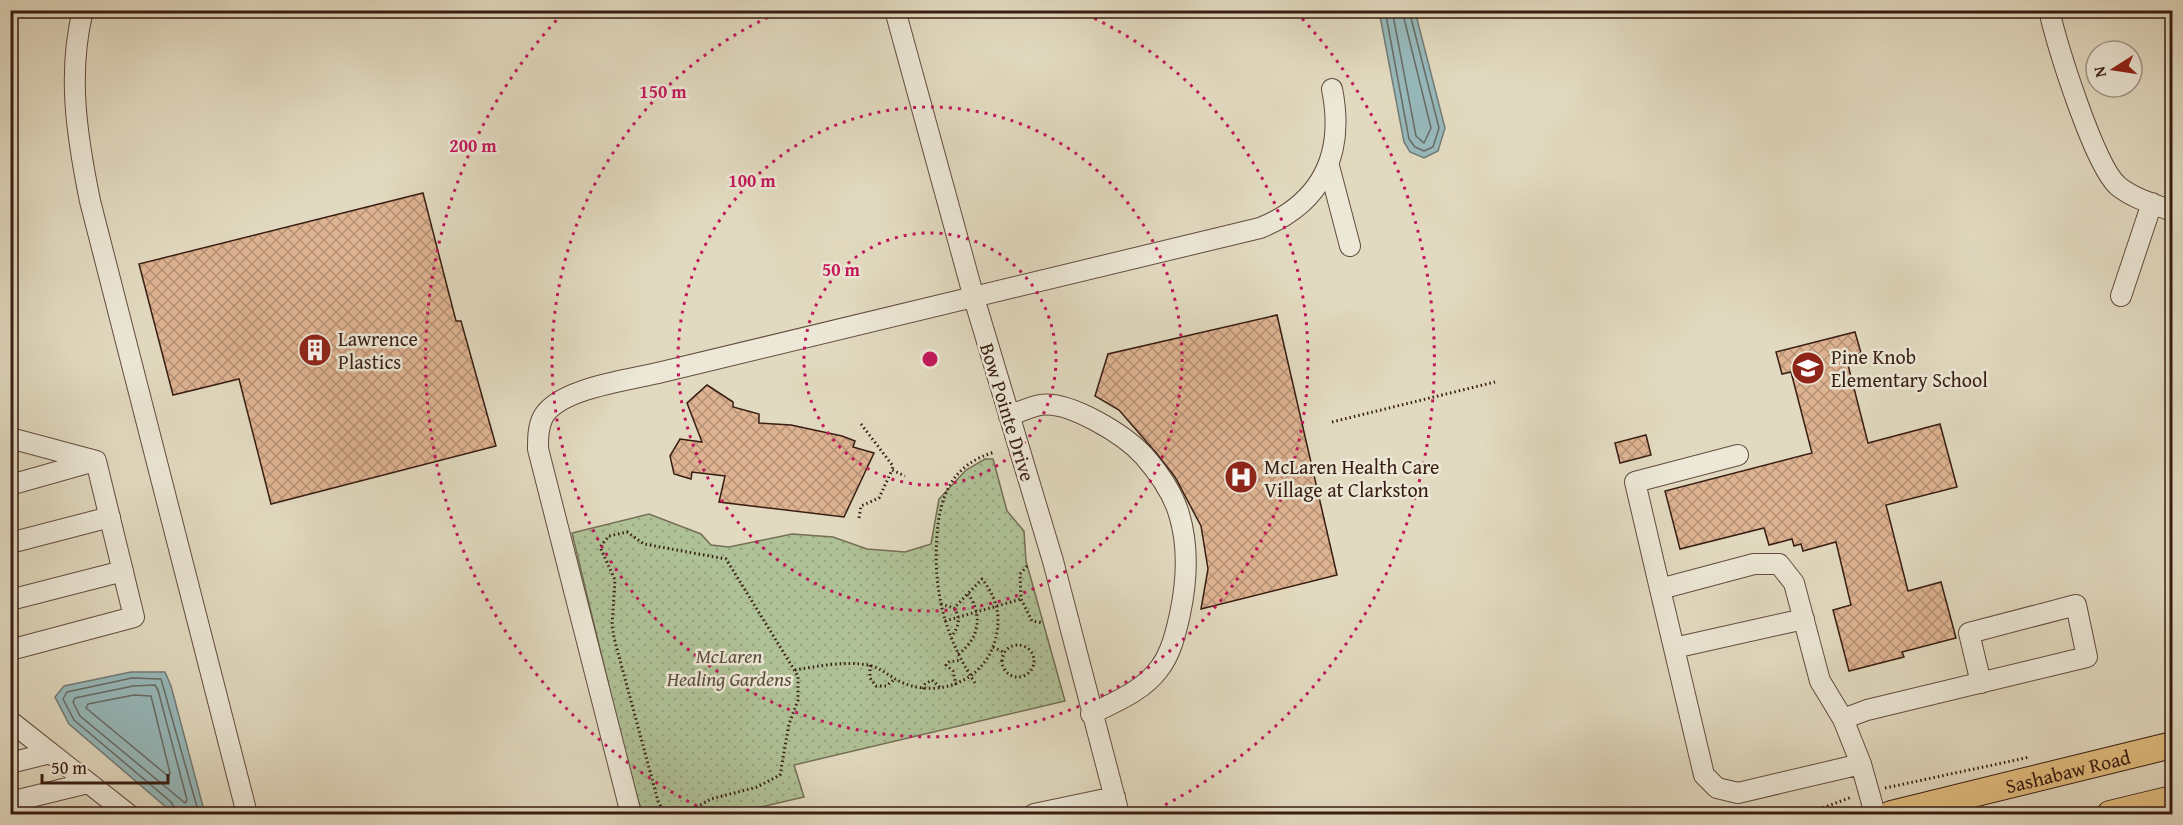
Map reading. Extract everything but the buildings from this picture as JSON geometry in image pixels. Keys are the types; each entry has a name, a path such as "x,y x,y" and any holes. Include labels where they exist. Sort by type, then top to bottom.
{"main road":[{"name":"Sashabaw Road","path":"1891,814 2172,745"},
{"path":"2110,814 2172,799"}],"street":[{"path":"83,10 76,38 74,86 78,141 90,201 247,814"},
{"name":"Bow Pointe Drive","path":"895,10 974,298 1053,561 1091,714 1117,806"},
{"path":"2049,10 2094,146 2109,176 2134,196 2172,211"},
{"path":"631,814 538,449 538,433 543,417 553,405 581,392 1260,228 1283,219 1307,198 1329,166 1337,128 1332,89"},
{"path":"1329,166 1350,246"},
{"path":"2121,296 2152,203"},
{"path":"1010,416 1041,405 1076,411 1098,423 1144,455 1172,496 1179,514 1185,544 1187,572 1177,629 1168,654 1159,669 1145,684 1091,714"},
{"path":"10,438 96,461"},
{"path":"1738,455 1635,482 1704,776 1717,788 1738,792 1861,764"},
{"path":"10,485 96,461"},
{"path":"10,650 134,617 96,461"},
{"path":"10,543 110,517"},
{"path":"1660,589 1754,564 1779,564 1794,583 1820,681 1843,720 1861,764 1875,814"},
{"path":"10,600 123,571"},
{"path":"1843,720 1867,710 1981,683 2087,657 2076,605 1969,633 1981,683"},
{"path":"1674,648 1804,619"},
{"path":"10,721 88,783 121,814"},
{"path":"10,763 50,753"},
{"path":"10,802 88,783"},
{"path":"1034,814 1117,806"}],"path":[{"path":"1332,422 1495,382"},
{"path":"859,518 861,506 879,498 893,466 861,424"},
{"path":"975,682 958,654 945,621 935,575 942,500 948,484 967,464 995,452"},
{"path":"892,470 905,476"},
{"path":"671,814 662,809 658,801 626,689 612,625 615,580 600,547 609,536 627,532 644,544 726,559 798,676 798,700 788,730 780,775 757,787 711,799 685,814"},
{"path":"1028,566 1020,574 1020,600 1032,621 1043,623"},
{"path":"795,670 870,665 895,679 923,689 942,689 956,685 985,661 993,647 999,620 997,606 982,579 954,608"},
{"path":"958,654 974,638 978,611 968,593"},
{"path":"945,621 1020,600"},
{"path":"941,604 954,608 958,617 957,629 951,637"},
{"path":"1018,645 1028,648 1034,662 1031,671 1017,677 1007,672 1003,663 1005,653 1018,645"},
{"path":"993,647 1005,653"},
{"path":"956,685 954,673 946,666 949,662 961,660"},
{"path":"870,665 870,678 876,686 886,686 895,679"},
{"path":"923,689 925,684 932,680 942,689"}],"green space":[{"name":"McLaren Healing Gardens","path":"985,459 993,459 1007,511 1024,531 1026,561 1065,701 794,765 804,797 731,814 643,814 633,786 572,533 649,514 701,534 711,545 729,547 792,534 833,537 867,549 905,552 931,544 939,499 966,470"}],"water":[{"path":"1379,11 1415,11 1445,128 1438,151 1424,158 1410,152 1404,142"},
{"path":"131,672 165,672 171,686 205,814 174,814 69,724 55,697 64,686"}],"place":[{"name":"Lawrence Plastics","path":"315,350"},
{"name":"Pine Knob Elementary School","path":"1808,368"},
{"name":"McLaren Health Care Village at Clarkston","path":"1241,477"}]}
